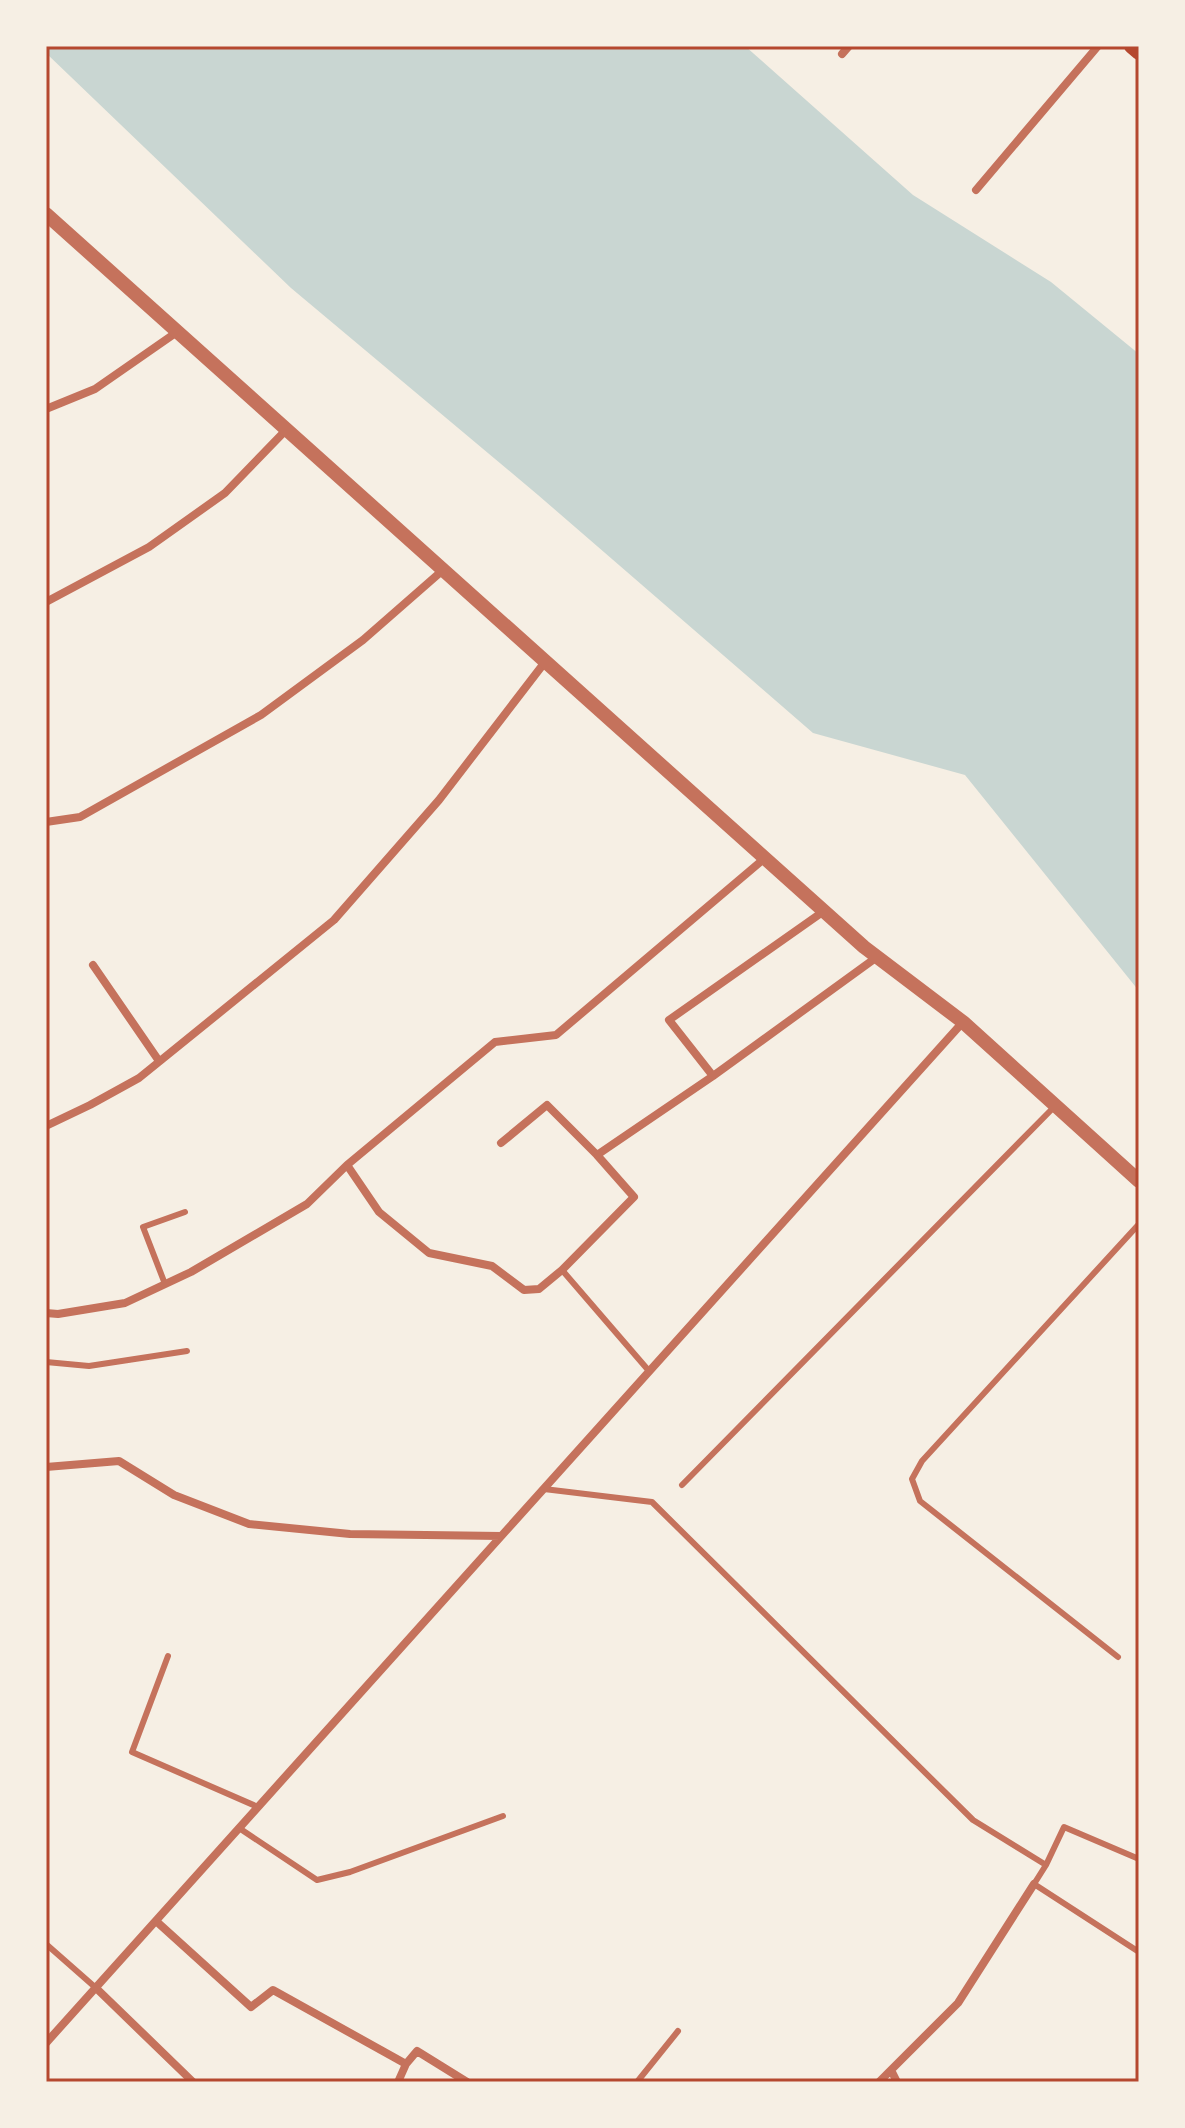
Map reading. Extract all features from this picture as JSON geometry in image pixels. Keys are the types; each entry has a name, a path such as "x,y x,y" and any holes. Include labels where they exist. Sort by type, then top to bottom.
{"main road":[{"path":"1132,46 1139,52"}],"street":[{"path":"842,54 849,46"},
{"path":"976,190 1098,46"},
{"path":"46,214 824,911 877,957 963,1022 1139,1181"},
{"path":"46,409 95,389 177,332"},
{"path":"46,602 149,547 225,493 286,430"},
{"path":"46,822 80,817 261,715 363,640 443,570"},
{"path":"46,1126 127,1085 334,920 439,800 545,662"},
{"path":"46,1313 58,1314 125,1303 191,1272 307,1204 347,1165 495,1042 556,1035 765,858"},
{"path":"713,1076 669,1020 824,911"},
{"path":"597,1155 713,1076 877,957"},
{"path":"93,965 159,1061"},
{"path":"46,2043 963,1022"},
{"path":"347,1165 379,1212 429,1253 492,1266 524,1290 539,1289 634,1197 547,1105 501,1143"},
{"path":"46,1467 119,1461 174,1495 249,1524 350,1534 501,1536"},
{"path":"879,2082 958,2003 1034,1884"},
{"path":"156,1921 251,2007 273,1990 406,2064"},
{"path":"96,1988 193,2082"},
{"path":"398,2082 406,2064 417,2051 467,2082"},
{"path":"891,2070 897,2082"}],"lane":[{"path":"682,1485 1056,1105"},
{"path":"165,1284 143,1227 185,1212"},
{"path":"1118,1657 920,1501 912,1479 922,1461 1139,1224"},
{"path":"562,1270 649,1371"},
{"path":"46,1362 89,1366 187,1351"},
{"path":"544,1489 652,1502 973,1820 1046,1865"},
{"path":"168,1656 132,1752 258,1807"},
{"path":"239,1828 317,1880 350,1872 503,1816"},
{"path":"1139,1859 1064,1827 1034,1884 1139,1952"},
{"path":"46,1944 96,1988"},
{"path":"637,2082 678,2031"}],"shaded area":[{"path":"46,46 745,46 913,195 1051,282 1139,354 1139,991 965,775 813,733 538,495 291,288 46,53"}]}
